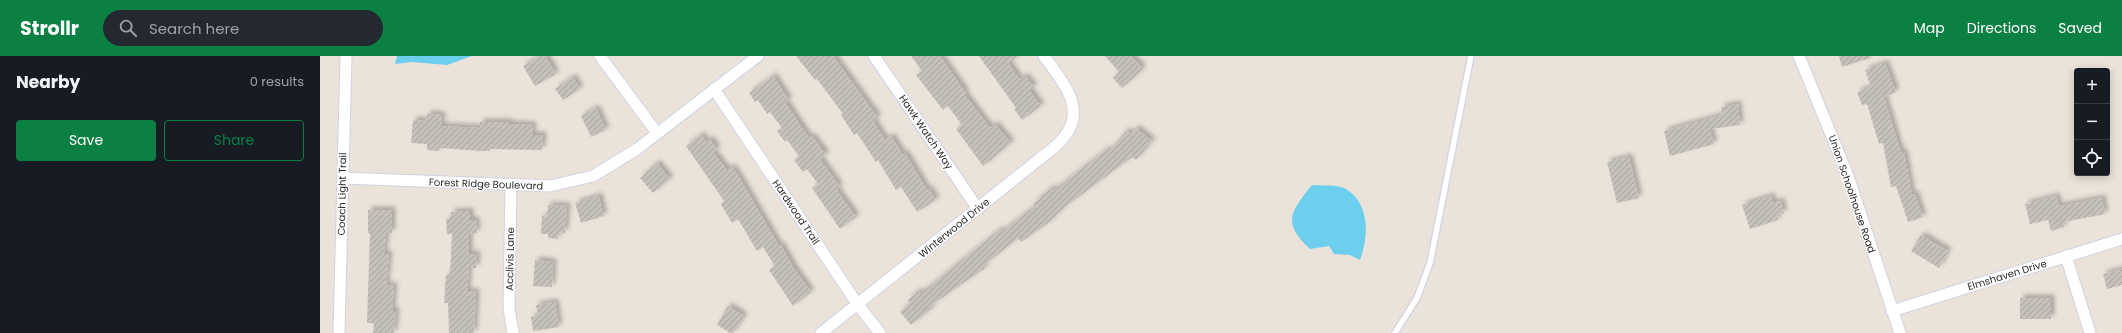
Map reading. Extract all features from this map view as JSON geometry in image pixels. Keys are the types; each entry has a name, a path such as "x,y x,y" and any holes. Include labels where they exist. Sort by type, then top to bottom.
{"street":[{"name":"Coach Light Trail","path":"339,333 346,56"},
{"path":"600,56 657,133"},
{"name":"Forest Ridge Boulevard","path":"343,178 550,186 593,176 637,149 758,56"},
{"name":"Hawk Watch Way","path":"874,56 978,209"},
{"name":"Winterwood Drive","path":"821,333 978,209 1065,137 1070,128 1074,113 1070,92 1044,56"},
{"name":"Union Schoolhouse Road","path":"1799,56 1848,176 1900,333"},
{"name":"Hardwood Trail","path":"714,89 858,305 880,333"},
{"name":"Acclivis Lane","path":"511,185 509,308 513,333"},
{"name":"Elmshaven Drive","path":"1892,311 2122,239"},
{"path":"2066,256 2090,333"}],"lane":[{"path":"1395,333 1417,298 1430,263 1471,56"}],"water":[{"path":"397,56 472,56 447,65 412,62 395,64"},
{"path":"1312,185 1343,187 1354,195 1360,203 1366,231 1360,260 1350,255 1334,254 1329,246 1310,249 1295,232 1292,217 1294,210"}],"building":[{"path":"541,56 545,56 556,74 535,86 523,66"},
{"path":"796,56 833,56 878,118 873,121 885,140 891,136 903,155 905,153 927,190 929,189 936,200 917,212 901,187 896,190 878,160 876,162 857,133 854,135 841,115 843,114 817,79 815,80"},
{"path":"911,56 940,56 966,93 964,94 990,128 995,124 1011,143 983,166 956,129 962,125 948,106 943,110 916,75 922,71"},
{"path":"979,56 1018,56 1008,63 1020,80 1025,76 1034,87 1029,90 1041,106 1022,120 1014,109 1016,108"},
{"path":"1105,56 1131,56 1143,69 1122,88 1113,78 1119,72"},
{"path":"1839,56 1869,56 1870,58 1842,67"},
{"path":"1885,63 1896,92 1884,97 1901,153 1904,152 1912,195 1915,194 1923,217 1908,222 1896,186 1891,187 1883,143 1879,144 1867,104 1862,105 1857,92 1871,87 1865,70"},
{"path":"773,76 789,100 785,102 809,138 812,136 826,155 820,159 840,187 836,189 856,217 840,229 812,188 818,184 807,169 803,172 794,160 799,156 787,140 785,142 777,131 782,128 770,112 767,114 758,100 755,102 749,93"},
{"path":"573,77 580,89 563,100 555,89"},
{"path":"1738,104 1740,125 1710,129 1714,144 1670,156 1664,131 1722,115 1721,107"},
{"path":"596,108 606,130 591,137 581,116"},
{"path":"427,114 442,115 441,126 480,128 480,122 509,122 509,124 533,125 532,135 543,135 542,150 490,149 490,151 480,151 440,148 439,151 427,150 427,144 411,143 413,120 426,121"},
{"path":"1136,128 1152,141 1136,160 1132,157 1066,206 1049,222 1021,242 1018,238 983,266 985,268 930,306 932,308 911,325 900,312 910,303 908,300 918,291 920,294 999,230 1001,232 1035,206 1033,204 1051,188 1053,191 1107,149 1109,152 1126,131 1131,134"},
{"path":"701,135 706,142 710,139 717,149 713,152 727,170 732,167 779,246 781,245 793,267 811,292 793,306 769,270 775,266 763,247 757,251 738,219 732,223 721,204 724,201 686,146"},
{"path":"1629,157 1639,198 1617,203 1607,162"},
{"path":"657,163 670,179 653,193 640,178"},
{"path":"599,196 604,216 581,223 575,203"},
{"path":"1771,196 1773,203 1781,201 1784,213 1777,215 1778,220 1750,229 1742,205"},
{"path":"2056,196 2059,206 2102,198 2105,214 2063,222 2064,227 2051,231 2048,220 2030,224 2025,204"},
{"path":"548,205 567,206 565,233 558,232 558,239 548,238 548,234 541,234 542,216 547,217"},
{"path":"368,210 392,210 392,233 386,233 384,254 389,254 386,285 394,286 392,311 396,311 394,333 373,333 374,323 367,323 370,233 368,233"},
{"path":"470,211 470,220 476,220 477,233 469,234 469,254 477,254 476,268 469,268 467,291 476,292 474,333 449,333 448,303 444,303 446,275 450,275 452,234 447,234 446,219 451,219 451,212"},
{"path":"1921,235 1948,251 1939,268 1911,251"},
{"path":"535,260 553,262 552,287 533,286"},
{"path":"2122,269 2122,285 2107,289 2103,274"},
{"path":"2020,298 2051,298 2051,319 2020,319"},
{"path":"555,302 559,327 533,331 531,317 538,316 536,305"},
{"path":"728,306 744,316 733,333 730,333 717,325"}]}
